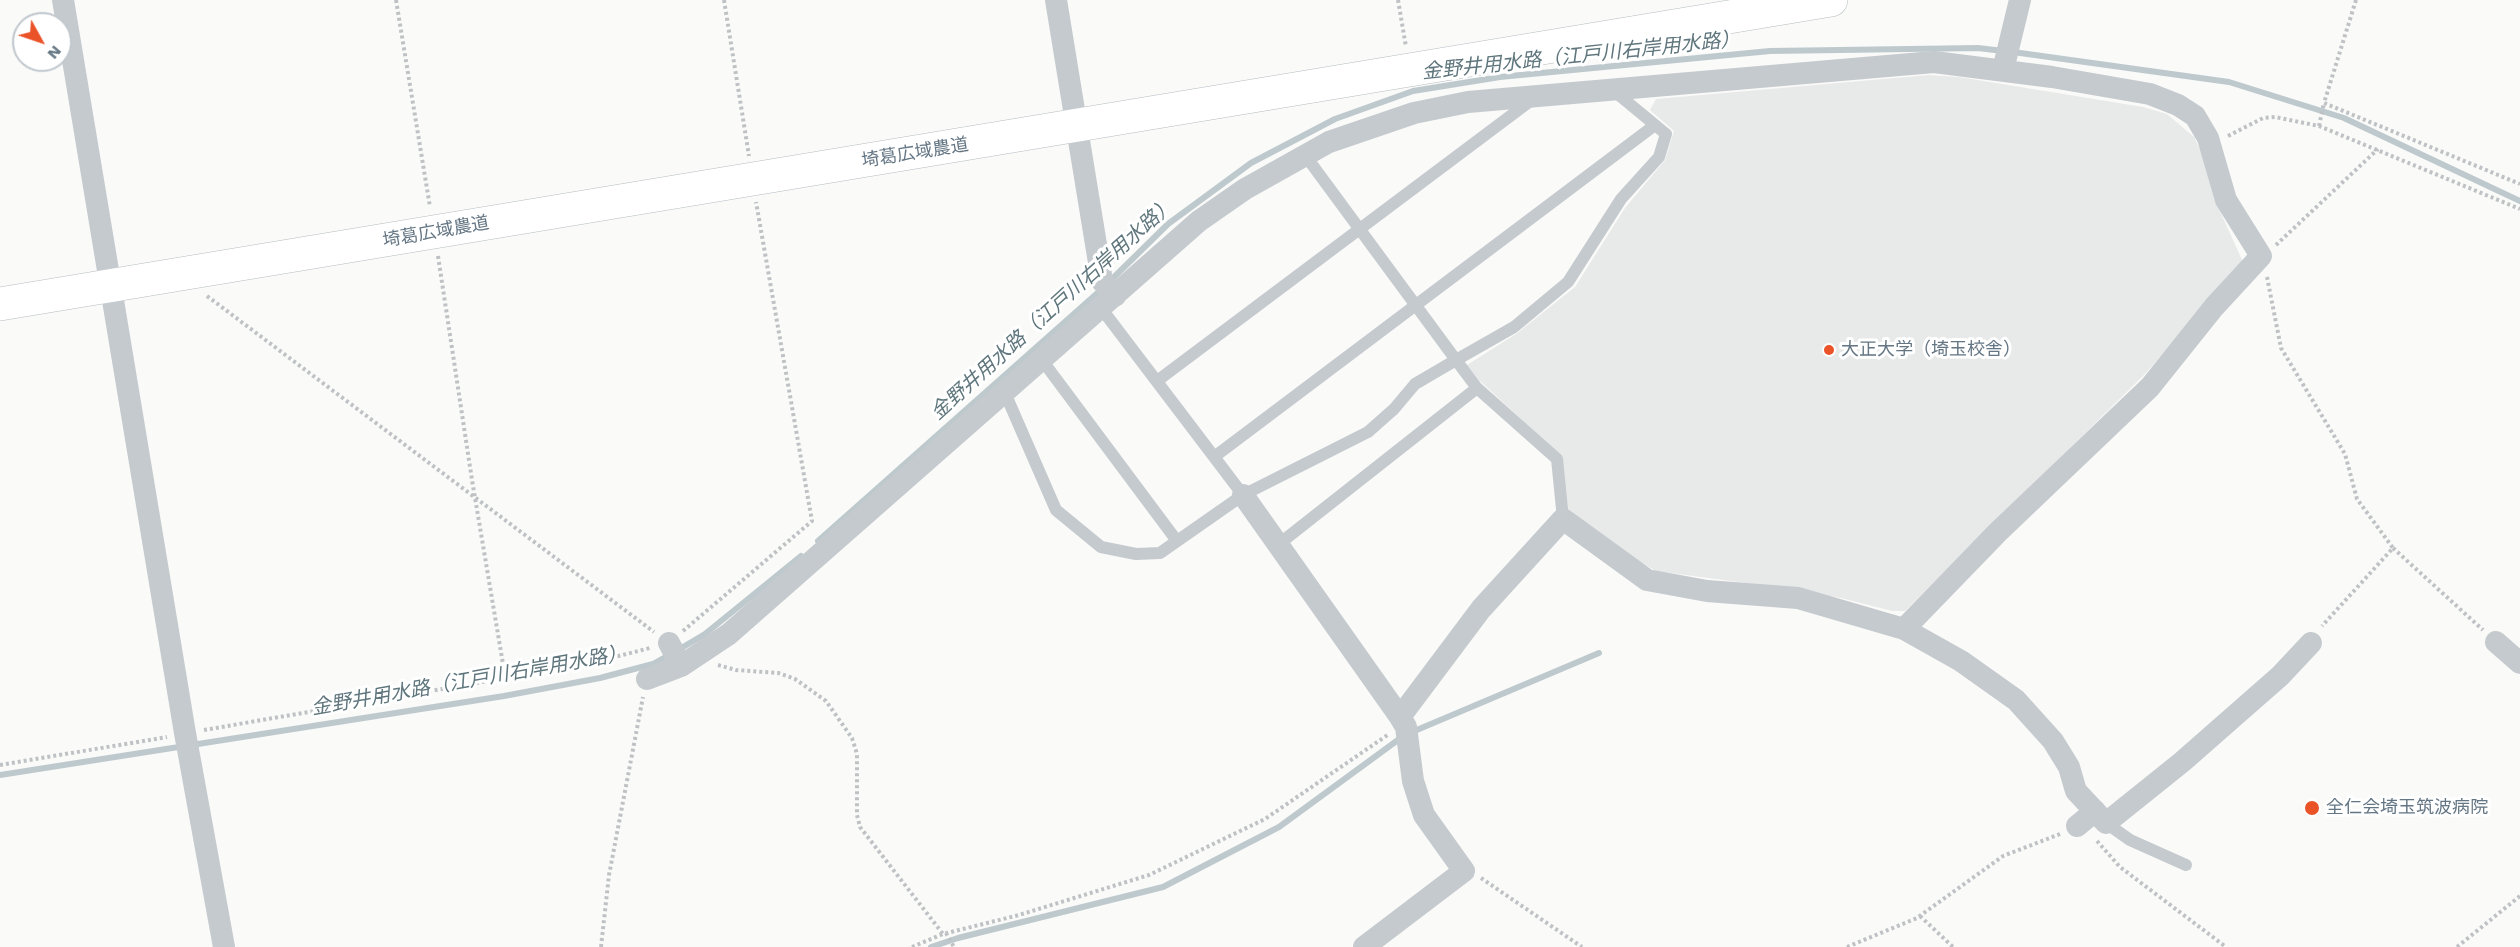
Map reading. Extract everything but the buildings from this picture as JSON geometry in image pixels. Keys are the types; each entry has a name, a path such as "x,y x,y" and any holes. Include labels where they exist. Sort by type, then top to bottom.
{"street":[{"path":"63,0 190,759 224,947"},
{"path":"1056,0 1106,295"},
{"name":"埼葛広域農道","path":"0,304 186,275 1831,0"},
{"path":"2003,70 2020,0"},
{"path":"647,679 690,661 729,634 1042,360 1106,295 1222,204 1329,142 1414,113 1468,102 1934,62 2003,70 2150,94 2178,105 2194,116 2210,145 2226,200 2262,257 2214,307 2150,387 1998,532 1904,628"},
{"path":"1243,495 1405,728 1413,781 1424,815 1464,871 1364,947"},
{"path":"1405,728 1481,609 1563,519 1647,580 1707,591 1797,598 1904,628 1961,661 2016,700 2053,741 2069,767 2076,791 2090,821 2182,762 2280,676 2311,643"},
{"path":"2496,642 2520,663"},
{"path":"669,643 690,661"}],"lane":[{"path":"1005,393 1056,510 1101,547 1136,554 1160,553 1243,495 1368,432 1394,409 1414,384 1514,327 1568,282 1622,199 1659,157 1666,134 1612,89"},
{"path":"1157,381 1538,95"},
{"path":"1214,457 1655,125"},
{"path":"1305,155 1477,388 1557,459 1563,519"},
{"path":"1106,295 1157,381 1243,495"},
{"path":"1042,360 1176,541"},
{"path":"1279,544 1477,388"},
{"path":"2090,821 2186,865"}],"path":[{"path":"396,0 505,676"},
{"path":"0,765 505,676 587,664 669,643 812,521 752,180 724,0"},
{"path":"1398,0 1410,70"},
{"path":"2319,126 2356,0"},
{"path":"2324,103 2520,184"},
{"path":"2210,145 2263,118 2275,117 2319,126 2520,209"},
{"path":"2378,149 2262,257 2281,348 2345,454 2357,499 2393,548 2496,642"},
{"path":"186,275 189,282 669,643"},
{"path":"2311,643 2317,631 2393,548"},
{"path":"690,661 736,670 778,673 795,679 826,701 852,738 857,754 857,815 860,827 953,946"},
{"path":"601,947 609,876 647,679"},
{"path":"912,947 945,934 1052,906 1149,874 1265,819 1405,728"},
{"path":"1847,947 1920,916 2004,856 2090,821 2120,867 2226,947"},
{"path":"1464,871 1506,893 1582,947"},
{"path":"2457,947 2520,896"},
{"path":"1920,916 1953,947"}],"shaded area":[{"name":"大正大学（埼玉校舎）","path":"1929,75 1959,77 2143,107 2167,114 2194,137 2202,153 2214,198 2243,262 2145,374 1905,611 1892,611 1841,598 1776,587 1656,571 1637,560 1567,508 1562,457 1478,379 1467,365 1516,334 1575,287 1625,208 1665,160 1674,131 1650,110 1656,99"}],"waterway":[{"name":"金野井用水路（江戸川右岸用水路）","path":"1109,282 1168,224 1251,163 1335,119 1413,91 1500,77 1770,51 1978,48 2003,51"},
{"name":"金野井用水路（江戸川右岸用水路）","path":"2013,52 2229,82 2344,118 2520,201"},
{"name":"金野井用水路（江戸川右岸用水路）","path":"818,541 1102,289"},
{"name":"金野井用水路（江戸川右岸用水路）","path":"678,650 705,634 801,556"},
{"path":"1412,732 1599,653"},
{"name":"金野井用水路（江戸川右岸用水路）","path":"0,775 504,696 600,678 653,664 669,655"},
{"path":"931,947 958,938 1163,887 1279,827 1402,737"}],"place":[{"name":"大正大学（埼玉校舎）","path":"1829,350"},
{"name":"全仁会埼玉筑波病院","path":"2312,808"}]}
